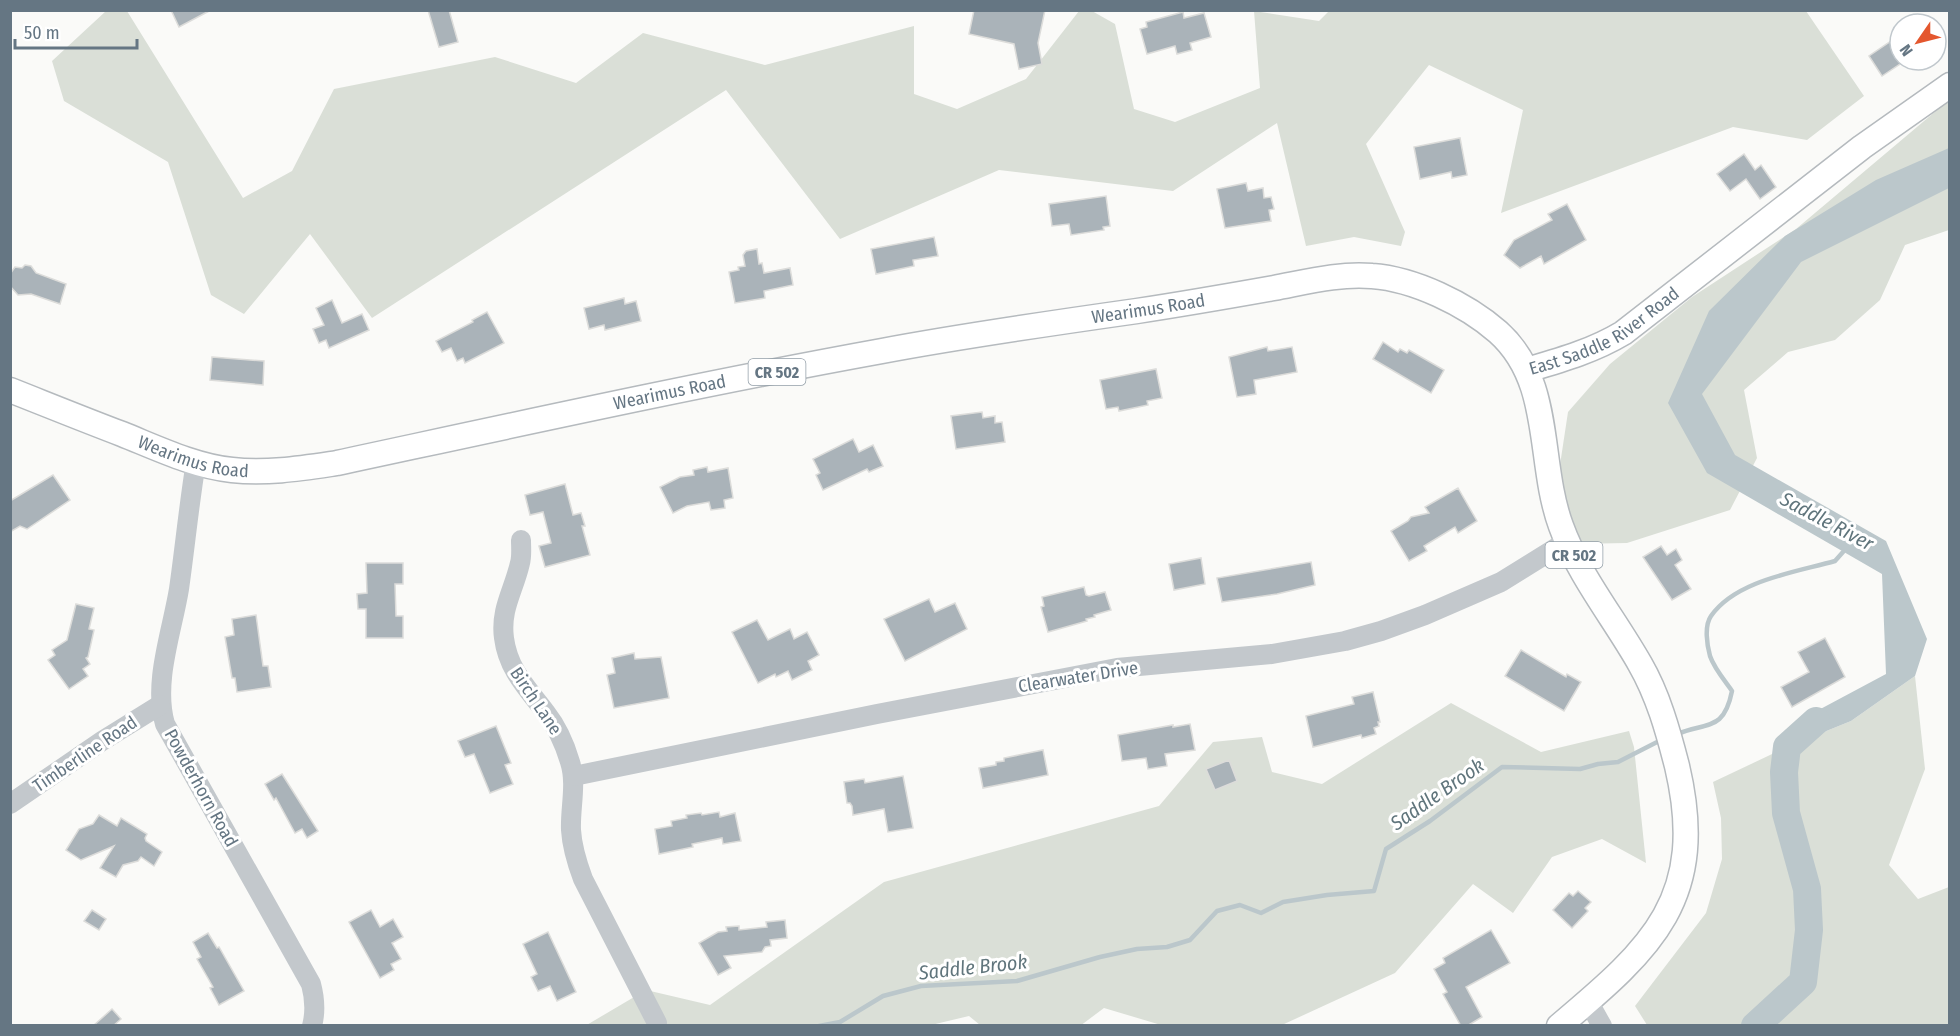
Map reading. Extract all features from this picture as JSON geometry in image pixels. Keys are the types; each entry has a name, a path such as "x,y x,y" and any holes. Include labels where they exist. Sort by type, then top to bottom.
{"main road":[{"name":"East Saddle River Road","path":"1559,1026 1616,977 1643,947 1663,919 1678,886 1685,856 1686,824 1682,788 1666,724 1642,667 1597,597 1567,541 1554,505 1546,465 1539,406 1527,370 1579,354 1623,333 1862,147 1950,85"},
{"name":"Wearimus Road","path":"10,390 196,462 230,470 299,469 883,351 1354,276 1390,279 1428,290 1443,298 1479,318 1500,335 1527,370"}],"street":[{"name":"Powderhorn Road","path":"196,462 179,590 160,690 160,705 165,724 311,984 315,1000 315,1016 312,1026"},
{"name":"Birch Lane","path":"521,540 521,561 507,599 503,619 503,637 507,654 523,685 548,715 562,740 574,776 571,830 574,855 583,879 657,1023"},
{"name":"Clearwater Drive","path":"574,776 1117,668 1272,654 1345,642 1425,615 1501,582 1567,541"},
{"name":"Timberline Road","path":"10,804 102,741 160,705"},
{"path":"1588,1001 1602,1026"}],"shaded area":[{"path":"1330,10 1806,11 1864,96 1807,140 1733,127 1501,213 1523,110 1429,65 1366,144 1405,232 1401,246 1354,237 1306,246 1277,123 1173,191 999,170 840,239 726,90 372,318 310,234 244,314 211,295 168,162 64,101 52,61 106,11 127,11 243,198 292,171 334,89 495,57 576,83 643,33 765,65 914,26 914,94 957,109 1026,79 1079,11 1092,11 1115,24 1134,109 1175,122 1260,88 1254,11 1319,21"},
{"path":"1949,100 1949,230 1905,245 1880,300 1835,340 1788,352 1744,390 1757,458 1730,510 1627,543 1574,544 1558,478 1568,412 1610,364 1692,297 1796,229"},
{"path":"1915,676 1925,769 1889,865 1918,899 1949,887 1949,1025 1647,1025 1635,1006 1706,913 1722,859 1721,818 1713,782 1787,747 1851,721"},
{"path":"1451,703 1541,752 1629,731 1634,747 1646,863 1602,839 1552,857 1513,913 1473,884 1395,973 1282,1025 1161,1025 1104,1008 1080,1026 980,1025 969,1016 927,1026 585,1026 646,990 710,1005 884,882 1159,806 1213,742 1262,737 1272,772 1322,784"}],"water":[{"path":"1949,148 1949,188 1801,262 1702,394 1735,455 1886,541 1927,639 1915,676 1851,721 1787,747 1798,721 1886,674 1882,574 1707,473 1668,403 1709,311 1785,236 1876,180"}],"building":[{"path":"171,10 211,10 179,27"},
{"path":"428,10 449,10 458,42 439,47"},
{"path":"974,10 1045,10 1038,43 1042,64 1019,69 1014,44 969,34"},
{"path":"1183,12 1184,18 1204,13 1211,37 1190,43 1192,50 1177,54 1175,46 1147,54 1140,29 1147,27 1146,22"},
{"path":"1888,43 1888,72 1882,76 1869,56"},
{"path":"1460,138 1467,175 1452,178 1451,172 1420,179 1414,147"},
{"path":"1744,154 1755,170 1761,165 1776,187 1760,199 1746,179 1730,191 1717,174"},
{"path":"1246,183 1248,191 1263,188 1264,198 1271,197 1274,209 1269,210 1271,221 1225,228 1217,189"},
{"path":"1106,196 1110,226 1103,227 1104,230 1071,235 1069,224 1052,226 1049,204"},
{"path":"1567,204 1586,240 1544,264 1541,256 1520,268 1504,255 1514,240 1552,220 1548,214"},
{"path":"934,237 938,256 913,260 914,266 876,274 871,249"},
{"path":"757,249 759,264 762,263 764,273 790,268 793,285 764,291 765,298 735,303 729,272 745,266 743,255 746,251"},
{"path":"25,265 31,266 36,273 66,284 60,304 31,294 18,295 10,286 10,274 15,267 22,268"},
{"path":"624,298 625,304 636,301 641,321 605,330 604,325 589,329 584,308"},
{"path":"332,300 342,323 362,314 369,330 329,348 326,340 319,343 313,329 324,325 316,308"},
{"path":"487,312 504,343 465,363 463,358 457,361 451,348 442,352 436,341"},
{"path":"1383,342 1398,352 1400,349 1407,353 1409,350 1444,370 1431,393 1373,359"},
{"path":"1267,347 1268,351 1292,347 1297,372 1254,380 1256,394 1237,397 1229,357"},
{"path":"212,357 264,361 263,385 210,380"},
{"path":"1156,369 1162,398 1147,401 1148,405 1119,411 1118,407 1106,409 1100,380"},
{"path":"982,412 983,418 995,416 995,423 1002,422 1005,442 956,449 951,416"},
{"path":"853,439 859,452 873,445 883,466 869,472 867,469 823,490 816,475 820,473 813,459"},
{"path":"707,467 708,472 728,468 733,498 724,500 725,508 711,510 709,502 687,506 673,513 660,487 680,477 694,475 693,470"},
{"path":"53,475 70,500 27,529 20,526 10,532 10,501"},
{"path":"565,484 573,515 581,513 590,555 545,567 539,546 551,543 543,512 530,515 525,495"},
{"path":"1458,488 1477,521 1458,533 1455,527 1424,546 1427,551 1409,561 1391,531 1411,517 1429,513 1425,507"},
{"path":"1661,546 1667,555 1676,549 1682,560 1675,565 1691,589 1672,600 1643,557"},
{"path":"1201,558 1205,584 1174,590 1169,564"},
{"path":"1311,562 1315,585 1277,594 1222,602 1217,578"},
{"path":"366,563 403,563 403,584 395,584 396,616 403,616 403,638 366,638 366,609 358,609 357,594 367,593"},
{"path":"1084,587 1086,595 1089,596 1105,592 1111,610 1094,615 1095,617 1086,619 1087,621 1048,632 1041,607 1044,606 1042,597"},
{"path":"929,599 935,612 955,603 967,629 905,661 884,619"},
{"path":"76,604 94,608 89,629 94,630 86,658 90,664 83,669 88,676 69,689 48,660 55,655 52,650 67,640"},
{"path":"256,615 263,666 268,666 271,687 237,692 235,678 232,678 225,637 234,635 232,619"},
{"path":"757,620 768,640 790,629 794,639 807,632 819,655 808,661 812,670 792,680 788,671 776,677 775,674 758,683 732,632"},
{"path":"1825,638 1845,677 1792,707 1781,687 1809,672 1798,652"},
{"path":"1521,650 1566,677 1567,674 1581,682 1564,711 1505,676"},
{"path":"634,653 635,659 661,657 669,698 614,708 607,675 615,673 612,658"},
{"path":"1373,692 1380,722 1378,722 1379,726 1374,728 1376,734 1362,738 1361,735 1313,747 1306,716 1354,704 1352,697"},
{"path":"1190,724 1195,750 1165,754 1167,766 1148,769 1146,758 1122,761 1118,735"},
{"path":"496,726 511,763 505,765 513,784 490,793 474,754 465,757 458,741"},
{"path":"1043,750 1048,775 983,788 979,768 996,765 996,762 1004,761 1004,758"},
{"path":"1229,760 1237,781 1215,790 1206,769"},
{"path":"282,774 318,831 307,838 302,829 295,833 276,798 274,800 265,784"},
{"path":"903,776 913,828 888,832 884,809 853,815 852,806 847,803 844,782 864,779 865,783"},
{"path":"719,812 720,817 735,813 741,841 723,844 722,838 659,854 655,829 672,826 671,821 687,818 686,815"},
{"path":"99,815 117,826 121,818 147,834 146,841 162,852 154,866 141,857 138,861 123,865 116,877 100,868 114,846 81,860 66,850 79,829 93,824"},
{"path":"1578,891 1591,902 1585,908 1588,911 1572,928 1553,910 1569,893 1573,896"},
{"path":"92,910 106,919 99,930 84,921"},
{"path":"371,910 380,927 393,919 403,937 392,943 401,959 391,964 394,970 380,978 349,922"},
{"path":"785,920 787,938 770,940 771,946 765,947 762,952 724,956 731,968 718,975 699,943 718,932 727,931 726,927 739,926 739,930 767,927 766,922"},
{"path":"1491,930 1510,963 1466,987 1482,1017 1467,1026 1461,1026 1443,994 1447,992 1434,969 1445,963 1443,958"},
{"path":"548,932 576,992 557,1001 550,986 538,991 531,977 537,974 523,944"},
{"path":"208,933 217,948 219,947 244,991 219,1005 210,988 213,987 197,959 201,957 193,942"},
{"path":"112,1009 121,1019 113,1026 93,1026"}],"waterway":[{"name":"Saddle Brook","path":"1677,734 1713,723 1719,719 1729,704 1732,691 1712,661 1709,652 1707,625 1711,616 1722,604 1751,586 1768,579 1835,561 1843,552"},
{"name":"Saddle River","path":"1755,1026 1803,982 1809,930 1807,889 1786,813 1784,772 1787,747 1816,721"},
{"name":"Saddle Brook","path":"819,1026 840,1022 883,996 921,986 1017,981 1100,957 1137,949 1167,947 1190,940 1217,911 1240,905 1261,913 1283,902 1374,891 1386,849 1430,821 1502,767 1580,769 1618,762 1663,739"}]}
